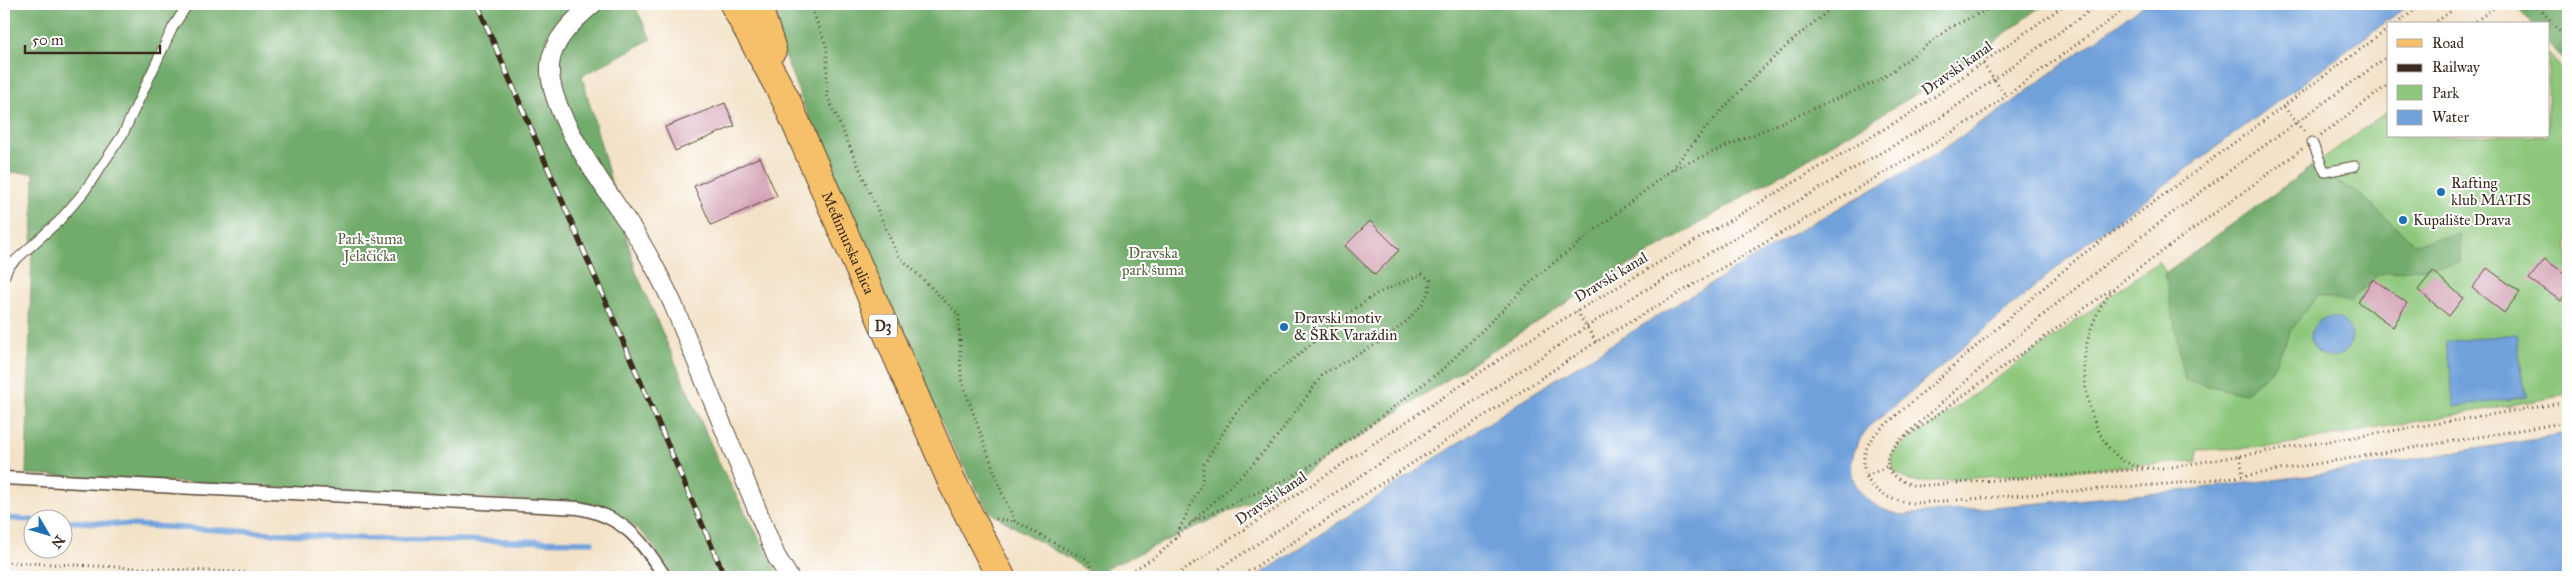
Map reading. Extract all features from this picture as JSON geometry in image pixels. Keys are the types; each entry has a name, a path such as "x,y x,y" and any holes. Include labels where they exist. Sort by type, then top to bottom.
{"main road":[{"name":"Međimurska ulica","path":"734,4 786,100 940,456 1001,577"},
{"name":"Međimurska ulica","path":"757,4 786,100"}],"street":[{"path":"593,4 568,29 554,51 550,65 558,101 598,179 655,266 674,304 776,556 789,577"},
{"path":"4,478 585,509 598,511 615,519 629,529 648,551 665,577"}],"lane":[{"path":"4,277 9,266 59,222 84,192 123,134 172,27 188,4"},
{"path":"2312,142 2325,172 2355,166"}],"path":[{"path":"810,4 827,48 827,95 897,254 959,315 961,379 1002,493 1015,520"},
{"path":"1190,523 1289,478 1322,459 1443,369 1537,276 1671,170 1712,118 1766,64 1837,4"},
{"path":"1671,170 1880,80 1951,27 1999,4"},
{"name":"Dravski kanal","path":"1173,577 1535,336 1911,114 2066,4"},
{"path":"1207,577 1623,303 1937,120 2099,4"},
{"path":"1240,577 1596,342 1943,138 2006,96 2132,4"},
{"path":"2399,22 2423,4"},
{"path":"2436,22 2461,4"},
{"path":"2474,22 2497,4"},
{"path":"2536,4 2568,41"},
{"path":"2387,31 2078,258 1904,408 1866,445 1863,457 1864,470 1880,493 1902,504 2179,483 2243,476 2568,422"},
{"path":"2387,57 2096,272 1994,356 1889,452 1886,462 1891,474 1902,482 1916,486 2153,469 2568,402"},
{"path":"1983,64 2006,96"},
{"path":"1897,443 2122,281 2387,86"},
{"path":"2284,107 2312,142"},
{"path":"1122,577 1157,556 1249,468 1276,438 1324,373 1380,342 1407,320 1422,304 1429,291 1430,280 1422,274 1376,294 1270,378 1248,399 1232,418 1204,464 1202,483 1175,538"},
{"path":"2122,281 2110,292 2100,306 2090,334 2084,370 2088,397 2100,433 2115,453 2133,464 2153,469"},
{"path":"1577,311 1596,342"},
{"path":"2240,456 2243,476"},
{"path":"1867,476 1888,466"},
{"path":"992,519 1015,520 1088,560 1097,577"},
{"path":"4,562 349,577"}],"green space":[{"name":"Park-šuma Jelačićka","path":"4,4 634,4 651,39 582,76 636,272 720,465 780,577 672,577 657,551 642,533 624,519 598,504 26,474 34,173 4,172"},
{"name":"Dravska park šuma","path":"764,4 2045,4 1953,72 1569,301 1280,488 1094,574 989,512 951,443 835,184"},
{"path":"2527,4 2568,4 2568,65 2550,44 2550,22 2530,22 2520,11"},
{"name":"Kupalište Drava","path":"2550,55 2568,76 2568,395 2269,447 2197,450 2197,461 1920,482 1909,481 1893,470 1891,455 1905,441 1929,427 2159,261 2166,273 2387,112 2387,138 2550,138"},
{"path":"2311,167 2361,195 2415,244 2460,234 2460,263 2379,274 2349,302 2317,295 2290,332 2272,370 2244,394 2185,380 2165,273"}],"water":[{"path":"2145,4 2410,4 2085,244 1868,428 1858,442 1853,456 1852,470 1854,482 1861,492 1871,502 1900,515 2169,492 2307,476 2568,434 2568,577 1256,577 1535,392 1810,224 1928,159 1997,113"},
{"path":"2331,317 2345,323 2351,337 2345,351 2331,357 2317,351 2311,337 2317,323"},
{"path":"2516,334 2526,397 2454,407 2446,342"}],"building":[{"path":"725,103 735,126 675,151 665,127"},
{"path":"760,157 777,196 711,225 694,186"},
{"path":"1370,221 1399,250 1375,275 1345,246"},
{"path":"2545,259 2568,276 2568,292 2561,301 2529,279"},
{"path":"2487,268 2520,292 2504,313 2472,288"},
{"path":"2433,271 2463,298 2449,316 2418,290"},
{"path":"2373,279 2407,303 2393,327 2358,302"}],"waterway":[{"path":"4,518 22,519"},
{"path":"72,522 371,539 592,542"}],"railway":[{"path":"477,4 725,577"}],"place":[{"name":"Rafting klub MATIS","path":"2441,192"},
{"name":"Kupalište Drava","path":"2403,220"},
{"name":"Dravski motiv & ŠRK Varaždin","path":"1284,327"}]}
